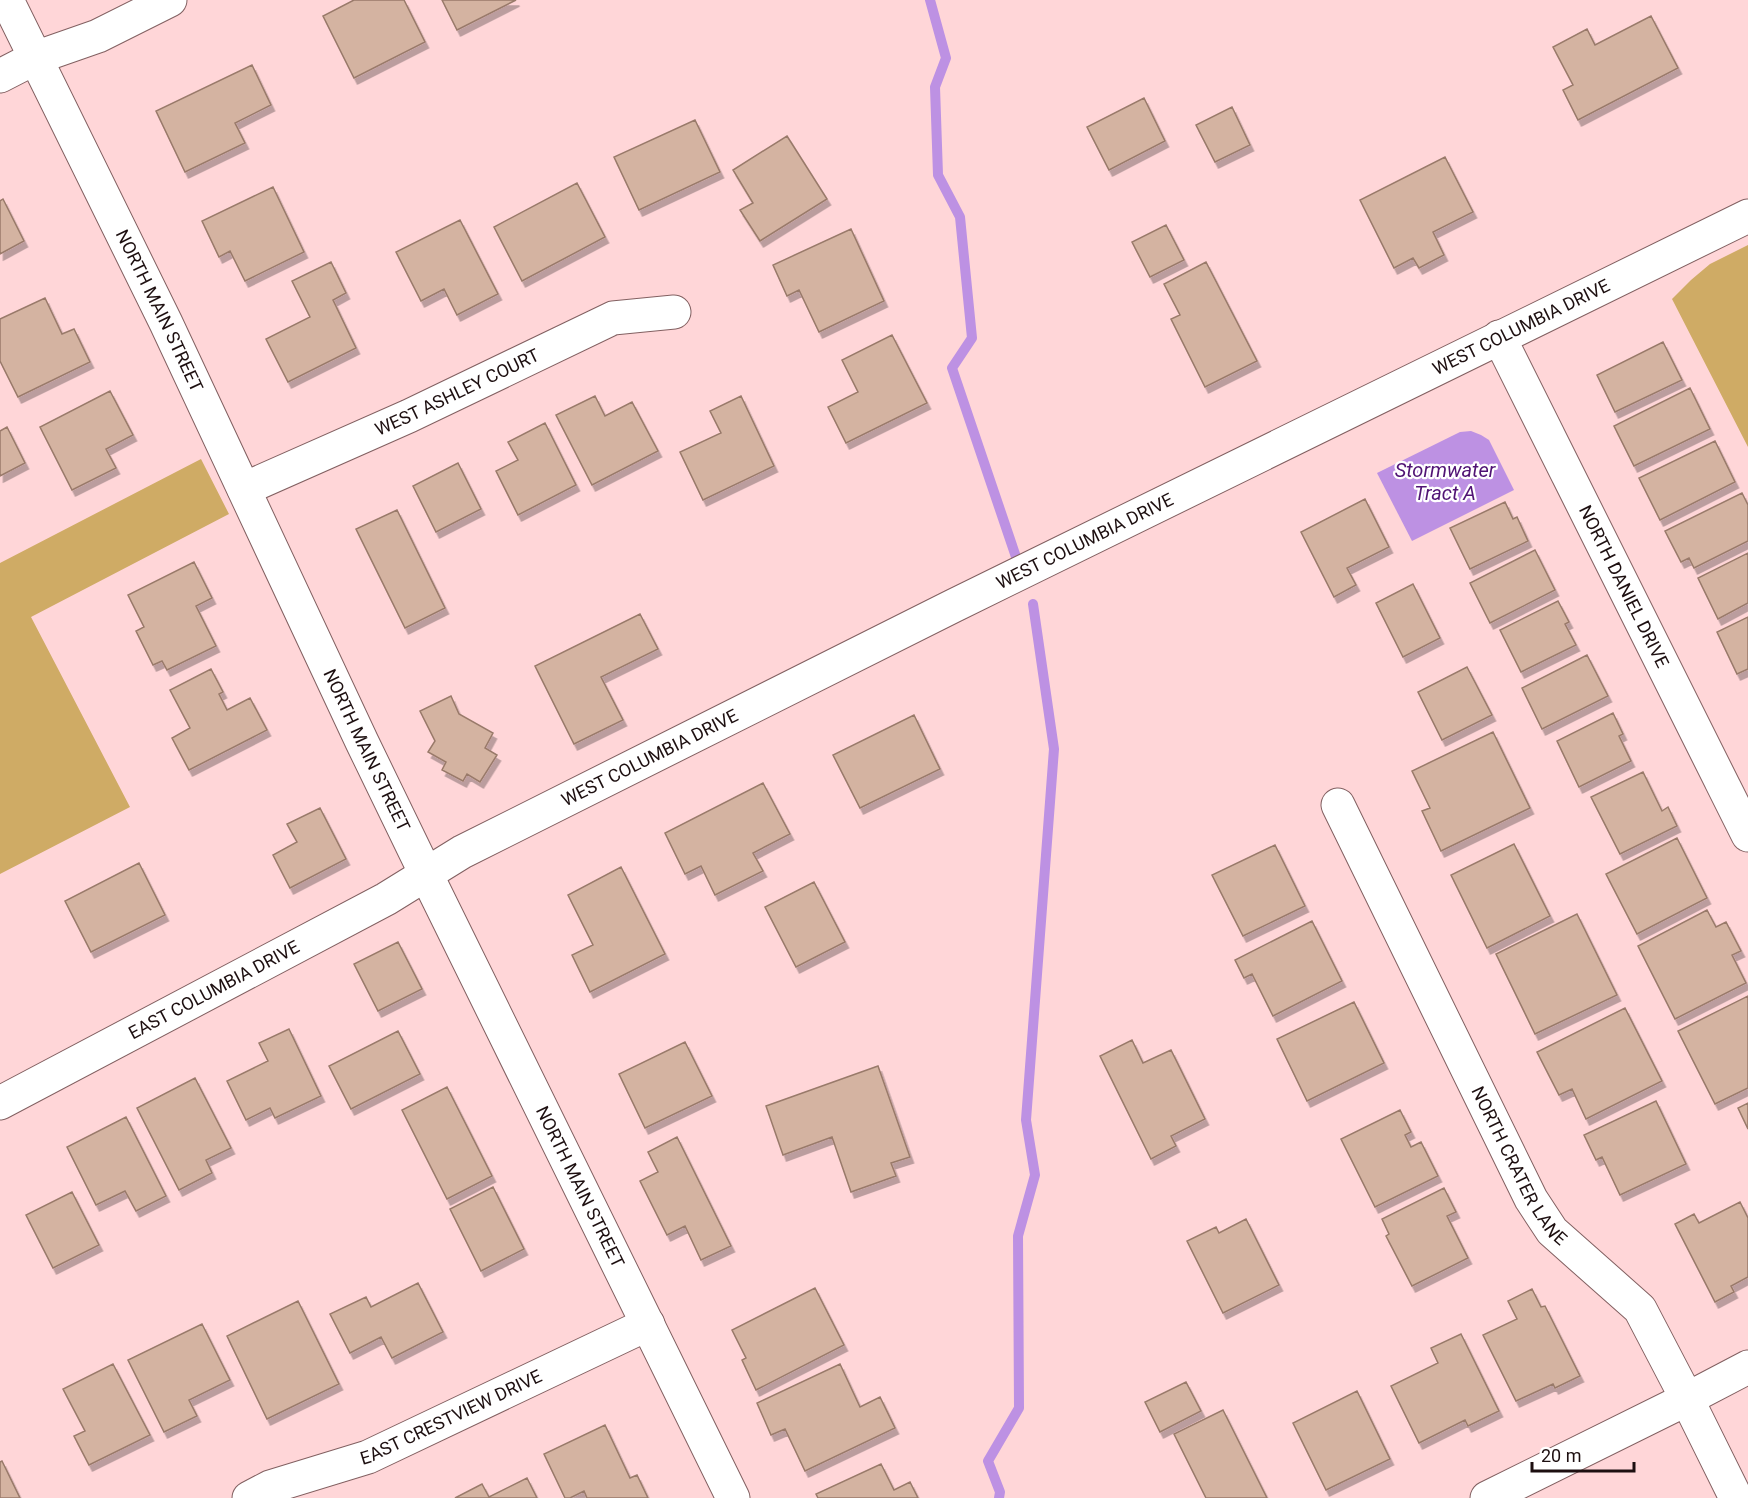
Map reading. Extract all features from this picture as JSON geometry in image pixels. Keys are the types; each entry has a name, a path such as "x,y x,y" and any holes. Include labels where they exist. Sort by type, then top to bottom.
{"street":[{"name":"NORTH MAIN STREET","path":"7,0 166,322 426,874 733,1498"},
{"path":"0,76 35,58 98,36 170,0"},
{"name":"WEST COLUMBIA DRIVE","path":"426,874 462,852 932,616 1748,216"},
{"name":"WEST ASHLEY COURT","path":"244,489 409,416 613,318 674,312"},
{"name":"NORTH DANIEL DRIVE","path":"1499,337 1748,835"},
{"name":"NORTH CRATER LANE","path":"1338,805 1531,1199 1552,1231 1640,1309 1736,1498"},
{"name":"EAST COLUMBIA DRIVE","path":"0,1103 386,899 426,874"},
{"name":"EAST CRESTVIEW DRIVE","path":"249,1498 270,1487 368,1457 648,1324"},
{"path":"1487,1498 1748,1367"}],"shaded area":[{"path":"1748,245 1748,447 1672,299 1710,264"},
{"path":"201,459 229,514 31,617 130,807 0,874 0,563"}],"water":[{"name":"Stormwater Tract A","path":"1471,431 1489,440 1514,490 1412,541 1377,473 1460,432"}],"building":[{"path":"354,0 404,0 425,42 354,78 323,16"},
{"path":"442,0 516,0 457,30"},
{"path":"1651,16 1678,68 1578,120 1563,90 1573,85 1553,47 1587,29 1595,45"},
{"path":"252,65 271,105 235,123 245,143 185,172 156,111"},
{"path":"1144,98 1165,141 1109,170 1087,127"},
{"path":"1232,107 1250,145 1215,162 1196,125"},
{"path":"695,120 720,172 639,210 614,157"},
{"path":"787,136 827,199 760,241 740,210 753,203 733,170"},
{"path":"1445,157 1473,212 1433,232 1444,255 1419,268 1413,258 1394,268 1360,200"},
{"path":"577,183 605,237 522,281 494,227"},
{"path":"273,187 304,252 245,281 230,251 219,257 202,221"},
{"path":"3,199 24,241 0,254 0,201"},
{"path":"460,220 498,294 457,315 444,289 421,301 396,252"},
{"path":"1166,225 1184,260 1150,277 1132,242"},
{"path":"851,229 884,301 819,332 799,290 787,296 773,265"},
{"path":"331,262 346,293 333,300 356,348 288,382 266,339 310,317 292,281"},
{"path":"1206,262 1257,361 1205,387 1171,319 1180,315 1164,284"},
{"path":"45,298 62,334 74,329 90,362 18,397 0,361 0,319"},
{"path":"892,335 927,403 846,443 828,407 858,392 842,360"},
{"path":"1663,342 1682,380 1615,412 1597,375"},
{"path":"1690,388 1710,429 1634,466 1614,426"},
{"path":"110,391 133,435 106,449 116,468 72,490 40,427"},
{"path":"595,396 605,416 632,402 658,451 592,485 556,415"},
{"path":"741,396 774,466 703,500 680,452 721,433 710,411"},
{"path":"545,423 576,485 518,515 496,471 518,460 508,442"},
{"path":"7,427 25,463 0,476 0,431"},
{"path":"1715,441 1735,482 1660,520 1639,478"},
{"path":"458,463 481,509 436,532 413,486"},
{"path":"1742,493 1748,505 1748,541 1694,568 1689,558 1681,562 1665,531"},
{"path":"1365,499 1389,547 1347,568 1356,585 1334,597 1301,532"},
{"path":"1505,502 1513,519 1517,517 1528,541 1470,569 1450,528"},
{"path":"397,510 445,608 405,628 356,529"},
{"path":"1535,550 1555,590 1490,623 1470,583"},
{"path":"1748,553 1748,603 1718,619 1698,578"},
{"path":"194,562 212,598 196,606 216,646 167,670 162,661 153,665 136,631 144,627 128,595"},
{"path":"1413,584 1440,638 1403,657 1376,603"},
{"path":"1558,601 1569,622 1565,624 1576,645 1521,672 1500,630"},
{"path":"640,614 658,649 601,677 623,720 574,744 535,666"},
{"path":"1748,617 1748,669 1737,674 1717,632"},
{"path":"1587,655 1608,696 1542,729 1522,688"},
{"path":"1467,667 1492,715 1442,740 1418,692"},
{"path":"211,669 223,692 219,694 227,710 250,698 267,730 189,770 172,738 190,728 170,690"},
{"path":"451,696 459,714 493,733 485,748 497,755 480,782 467,774 463,781 442,770 446,762 428,752 435,741 420,711"},
{"path":"1613,713 1623,734 1619,736 1631,761 1579,787 1557,741"},
{"path":"914,715 940,769 860,808 833,755"},
{"path":"1493,732 1530,808 1441,851 1422,811 1430,808 1412,771"},
{"path":"1643,772 1662,811 1668,807 1677,826 1620,854 1591,797"},
{"path":"763,783 790,834 753,853 763,871 715,895 701,866 685,874 665,833"},
{"path":"320,808 346,859 290,888 273,855 297,842 287,824"},
{"path":"1677,838 1707,898 1637,934 1606,874"},
{"path":"1514,844 1550,916 1487,948 1451,875"},
{"path":"1275,845 1305,906 1243,936 1212,875"},
{"path":"139,863 165,915 91,952 65,901"},
{"path":"621,867 665,954 590,992 572,955 593,945 568,895"},
{"path":"814,882 845,942 796,967 765,907"},
{"path":"1707,910 1716,927 1726,922 1741,951 1732,955 1746,983 1675,1019 1638,946"},
{"path":"1577,914 1617,995 1535,1034 1496,954"},
{"path":"1312,921 1342,981 1273,1016 1252,974 1244,978 1235,960"},
{"path":"398,942 422,989 378,1011 354,964"},
{"path":"1748,996 1748,1088 1715,1104 1678,1031"},
{"path":"1354,1002 1384,1063 1307,1101 1277,1039"},
{"path":"1625,1008 1662,1081 1586,1119 1572,1089 1559,1095 1537,1052"},
{"path":"289,1029 321,1096 275,1118 270,1108 246,1120 227,1081 268,1061 259,1043"},
{"path":"398,1031 420,1074 351,1109 329,1066"},
{"path":"1132,1040 1143,1063 1171,1050 1205,1119 1171,1136 1176,1146 1151,1159 1100,1056"},
{"path":"685,1042 712,1096 645,1128 619,1074"},
{"path":"878,1066 910,1157 891,1163 896,1176 851,1192 832,1137 783,1155 766,1106"},
{"path":"195,1078 231,1148 206,1160 212,1173 179,1190 137,1108"},
{"path":"447,1087 492,1176 447,1199 402,1110"},
{"path":"1656,1101 1686,1164 1620,1195 1602,1157 1596,1160 1584,1135"},
{"path":"1748,1103 1748,1129 1738,1108"},
{"path":"1400,1110 1411,1132 1405,1135 1411,1147 1421,1142 1438,1176 1375,1207 1341,1139"},
{"path":"126,1117 166,1196 136,1211 125,1191 96,1205 67,1147"},
{"path":"677,1137 731,1246 701,1260 685,1226 667,1235 640,1181 658,1172 648,1152"},
{"path":"493,1187 524,1249 481,1271 450,1209"},
{"path":"1444,1188 1456,1212 1447,1216 1468,1258 1412,1286 1386,1236 1389,1234 1382,1219"},
{"path":"72,1192 99,1245 53,1268 26,1215"},
{"path":"1740,1202 1748,1218 1748,1277 1731,1286 1734,1292 1715,1302 1675,1224 1694,1214 1699,1223"},
{"path":"1246,1219 1279,1285 1223,1313 1187,1241 1216,1227 1219,1233"},
{"path":"418,1283 443,1332 392,1358 381,1337 350,1353 330,1314 366,1297 371,1307"},
{"path":"815,1288 844,1345 756,1390 742,1360 746,1358 732,1330"},
{"path":"1532,1289 1541,1307 1545,1306 1580,1376 1555,1388 1553,1384 1516,1401 1483,1335 1517,1319 1508,1301"},
{"path":"298,1301 339,1384 267,1419 227,1336"},
{"path":"202,1324 230,1380 189,1400 197,1416 164,1432 128,1360"},
{"path":"1461,1334 1499,1411 1468,1426 1465,1420 1419,1443 1391,1386 1438,1363 1431,1348"},
{"path":"113,1364 150,1435 89,1465 74,1436 85,1431 63,1389"},
{"path":"840,1364 860,1407 880,1397 895,1428 805,1471 785,1429 771,1435 757,1403"},
{"path":"1186,1382 1201,1411 1160,1432 1145,1402"},
{"path":"1357,1391 1390,1459 1326,1490 1293,1423"},
{"path":"1223,1410 1267,1498 1206,1498 1174,1434"},
{"path":"605,1425 630,1478 637,1475 648,1498 587,1498 584,1491 565,1498 544,1454"},
{"path":"2,1461 20,1498 0,1498 0,1462"},
{"path":"881,1464 894,1490 910,1482 918,1498 818,1498 816,1494"},
{"path":"527,1478 537,1498 455,1498 482,1484 489,1497"}],"waterway":[{"path":"930,0 946,58 935,87 938,175 960,217 972,338 952,368 1016,557"},
{"path":"999,1498 1000,1492 988,1461 1019,1408 1018,1236 1035,1175 1026,1120 1054,749 1033,604"}]}
